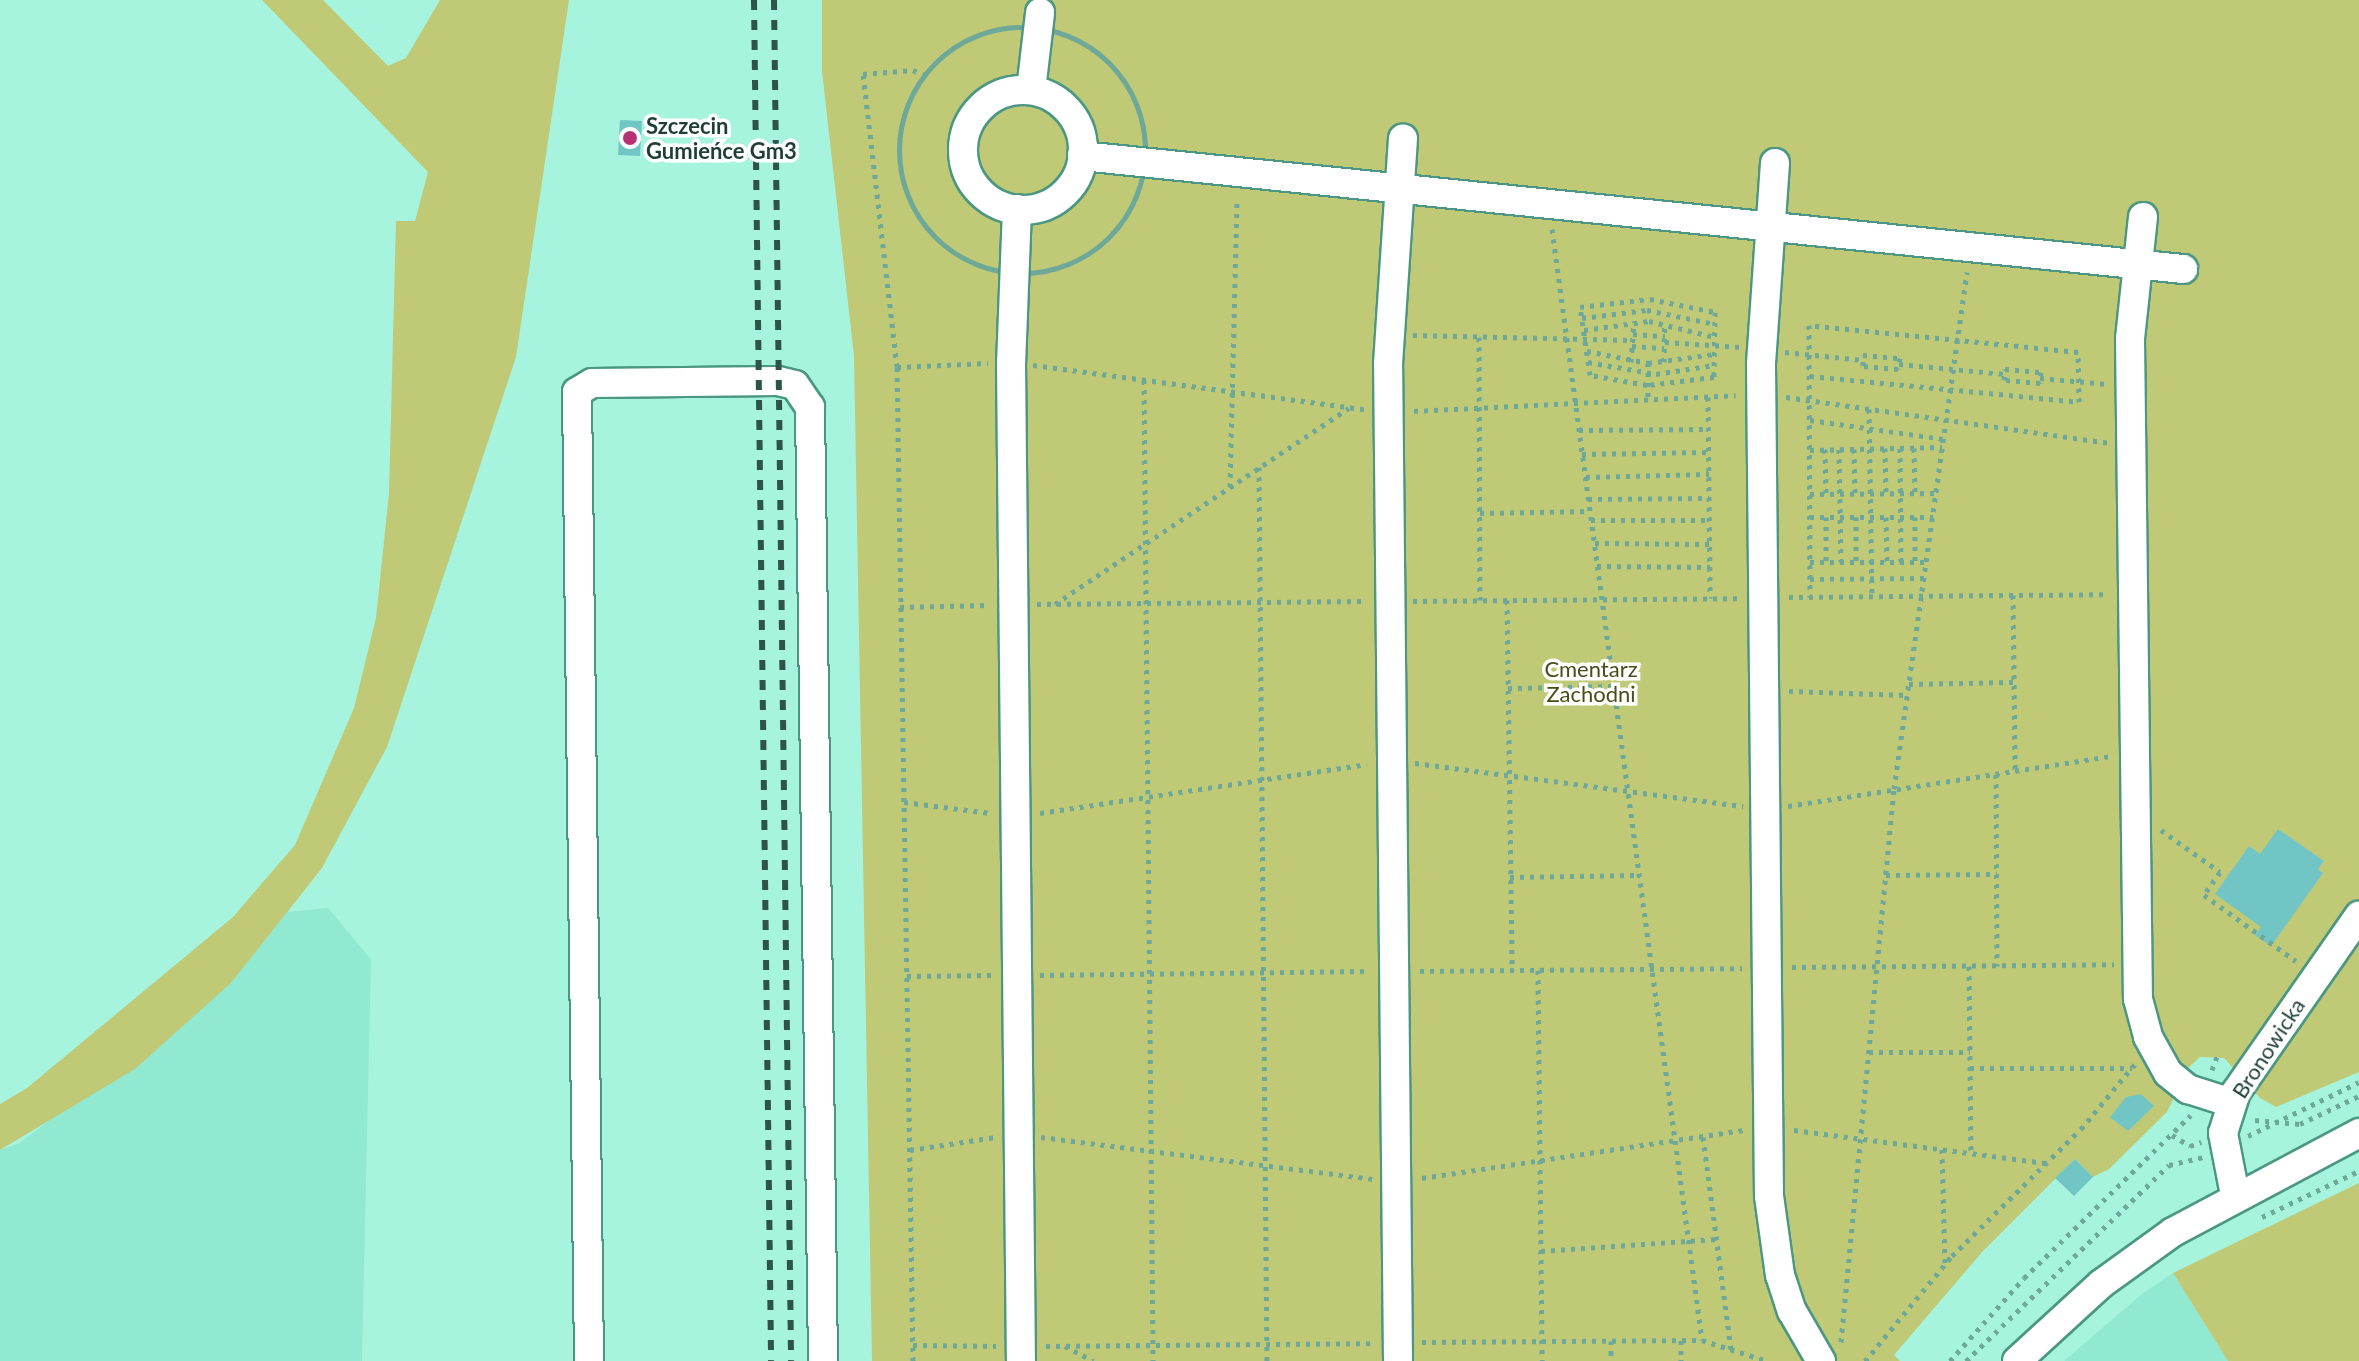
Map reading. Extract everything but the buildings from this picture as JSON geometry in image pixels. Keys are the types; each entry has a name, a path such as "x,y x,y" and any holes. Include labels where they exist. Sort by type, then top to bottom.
{"street":[{"path":"1031,90 1039,20"},
{"path":"1013,90 1031,90 1054,99 1072,116 1082,156 1064,194 1042,207 1017,209 999,205 977,189 965,165 964,138 970,121 988,101 1013,90"},
{"path":"1398,1352 1388,335 1403,138"},
{"path":"1082,156 2183,269"},
{"path":"1775,163 1762,394 1768,1127 1775,1255 1792,1311 1831,1353"},
{"path":"1017,209 1011,362 1021,1353"},
{"path":"2143,217 2135,264 2130,387 2136,964 2140,1012 2150,1043 2176,1081 2200,1094 2232,1103"},
{"path":"589,1361 577,392 592,383 768,381 795,385 810,407 823,1361"},
{"name":"Bronowicka","path":"2235,1195 2224,1140 2232,1103 2256,1059 2359,916"},
{"path":"2017,1361 2126,1265 2235,1195 2359,1133"}],"path":[{"path":"1039,20 1078,40 1119,74 1139,111 1145,164 1133,204 1101,245 1065,266 1013,273 982,267 954,253 923,224 908,196 900,133 908,103 924,75 970,38 1039,20"},
{"path":"913,1361 897,367 863,74 913,70 924,75"},
{"path":"1230,487 1237,173"},
{"path":"1549,205 1702,1340"},
{"path":"1831,1353 1860,1139 1894,789 1971,247"},
{"path":"1649,321 1650,299"},
{"path":"1650,299 1715,312 1714,377 1648,385 1590,375 1582,318 1580,307 1650,299"},
{"path":"1582,318 1650,310 1715,324"},
{"path":"1631,362 1634,321"},
{"path":"1584,330 1649,321 1715,337"},
{"path":"1664,362 1665,323"},
{"path":"1810,376 2079,402 2078,352 1809,325 1810,597"},
{"path":"1388,335 1633,340 1665,336"},
{"path":"1479,337 1480,600"},
{"path":"1633,340 1664,348"},
{"path":"1587,351 1648,363 1715,354"},
{"path":"1863,355 1900,358 1899,364 1898,369 1863,366 1863,355"},
{"path":"897,367 1011,362 1389,412 1762,394 2131,446"},
{"path":"1588,362 1647,374 1714,365"},
{"path":"1648,363 1648,400"},
{"path":"1899,364 2004,374"},
{"path":"2005,369 2041,372 2040,378 2040,383 2004,380 2004,374 2005,369"},
{"path":"2040,378 2130,387"},
{"path":"1144,380 1153,1361"},
{"path":"1708,397 1710,598"},
{"path":"1055,604 1349,407"},
{"path":"1869,409 1872,596"},
{"path":"1810,420 1943,439"},
{"path":"1579,430 1708,429"},
{"path":"1810,450 1942,447"},
{"path":"1885,448 1886,494"},
{"path":"1900,448 1901,562"},
{"path":"1914,448 1915,493"},
{"path":"1825,449 1826,494"},
{"path":"1839,449 1841,562"},
{"path":"1854,449 1855,494"},
{"path":"1582,454 1708,452"},
{"path":"1259,467 1267,1361"},
{"path":"1586,477 1709,474"},
{"path":"1810,494 1936,493"},
{"path":"1588,499 1709,498"},
{"path":"1480,513 1590,511"},
{"path":"1810,517 1933,517"},
{"path":"1826,517 1826,562"},
{"path":"1856,517 1856,562"},
{"path":"1886,517 1887,562"},
{"path":"1915,517 1915,562"},
{"path":"1591,520 1709,520"},
{"path":"1594,543 1710,544"},
{"path":"1810,562 1926,562"},
{"path":"1597,566 1710,567"},
{"path":"1810,579 1924,578"},
{"path":"900,607 2132,594"},
{"path":"2013,595 2015,771"},
{"path":"1507,600 1512,970"},
{"path":"1909,684 2014,682"},
{"path":"1508,688 1614,686"},
{"path":"1764,690 1907,695"},
{"path":"904,802 1016,816 1392,760 1765,809 2133,752"},
{"path":"1996,774 1997,966"},
{"path":"2134,819 2146,819 2220,872 2204,895 2317,975"},
{"path":"1886,875 1997,874"},
{"path":"1510,877 1639,875"},
{"path":"907,976 2136,964"},
{"path":"1969,966 1971,1153"},
{"path":"1538,970 1542,1361"},
{"path":"1865,1361 1945,1265 2046,1163 2132,1068 2150,1043"},
{"path":"1869,1052 1970,1052"},
{"path":"1950,1361 2024,1278 2190,1117 2217,1056"},
{"path":"1970,1068 2132,1068"},
{"path":"1966,1361 2169,1165 2224,1140 2276,1122 2359,1082"},
{"path":"2172,1135 2190,1146 2224,1140 2254,1120 2300,1124 2359,1096"},
{"path":"910,1150 1019,1134 1396,1182 1768,1127 2046,1163"},
{"path":"1703,1137 1731,1350"},
{"path":"1942,1149 1945,1265"},
{"path":"2257,1220 2359,1171"},
{"path":"1541,1251 1717,1239"},
{"path":"1681,1340 1681,1361"},
{"path":"913,1345 1021,1353 1064,1345 1267,1344 1398,1352 1541,1342 1702,1340 1767,1361"},
{"path":"1611,1341 1611,1361"},
{"path":"1064,1345 1093,1361"}],"shaded area":[{"path":"328,908 371,959 362,1361 0,1361 0,1150 18,1144 231,983 287,912"},
{"path":"2173,1273 2228,1361 2064,1361 2143,1293"}],"green space":[{"path":"262,0 323,0 388,66 406,58 440,0 569,0 516,357 387,747 322,868 231,983 135,1069 0,1150 0,1104 27,1088 233,917 295,845 354,708 376,618 389,493 396,221 415,221 428,172"},
{"name":"Cmentarz Zachodni","path":"822,0 2359,0 2359,1072 2276,1107 2260,1098 2224,1058 2200,1057 2189,1067 2167,1112 2109,1169 2093,1177 2075,1159 1983,1251 1894,1355 1900,1361 872,1361 854,356 822,71"},
{"path":"2359,1183 2359,1361 2228,1361 2173,1273"}],"railway":[{"path":"754,0 771,1361"},
{"path":"774,0 791,1361"}],"place":[{"name":"Szczecin Gumieńce Gm3","path":"630,138"}]}
